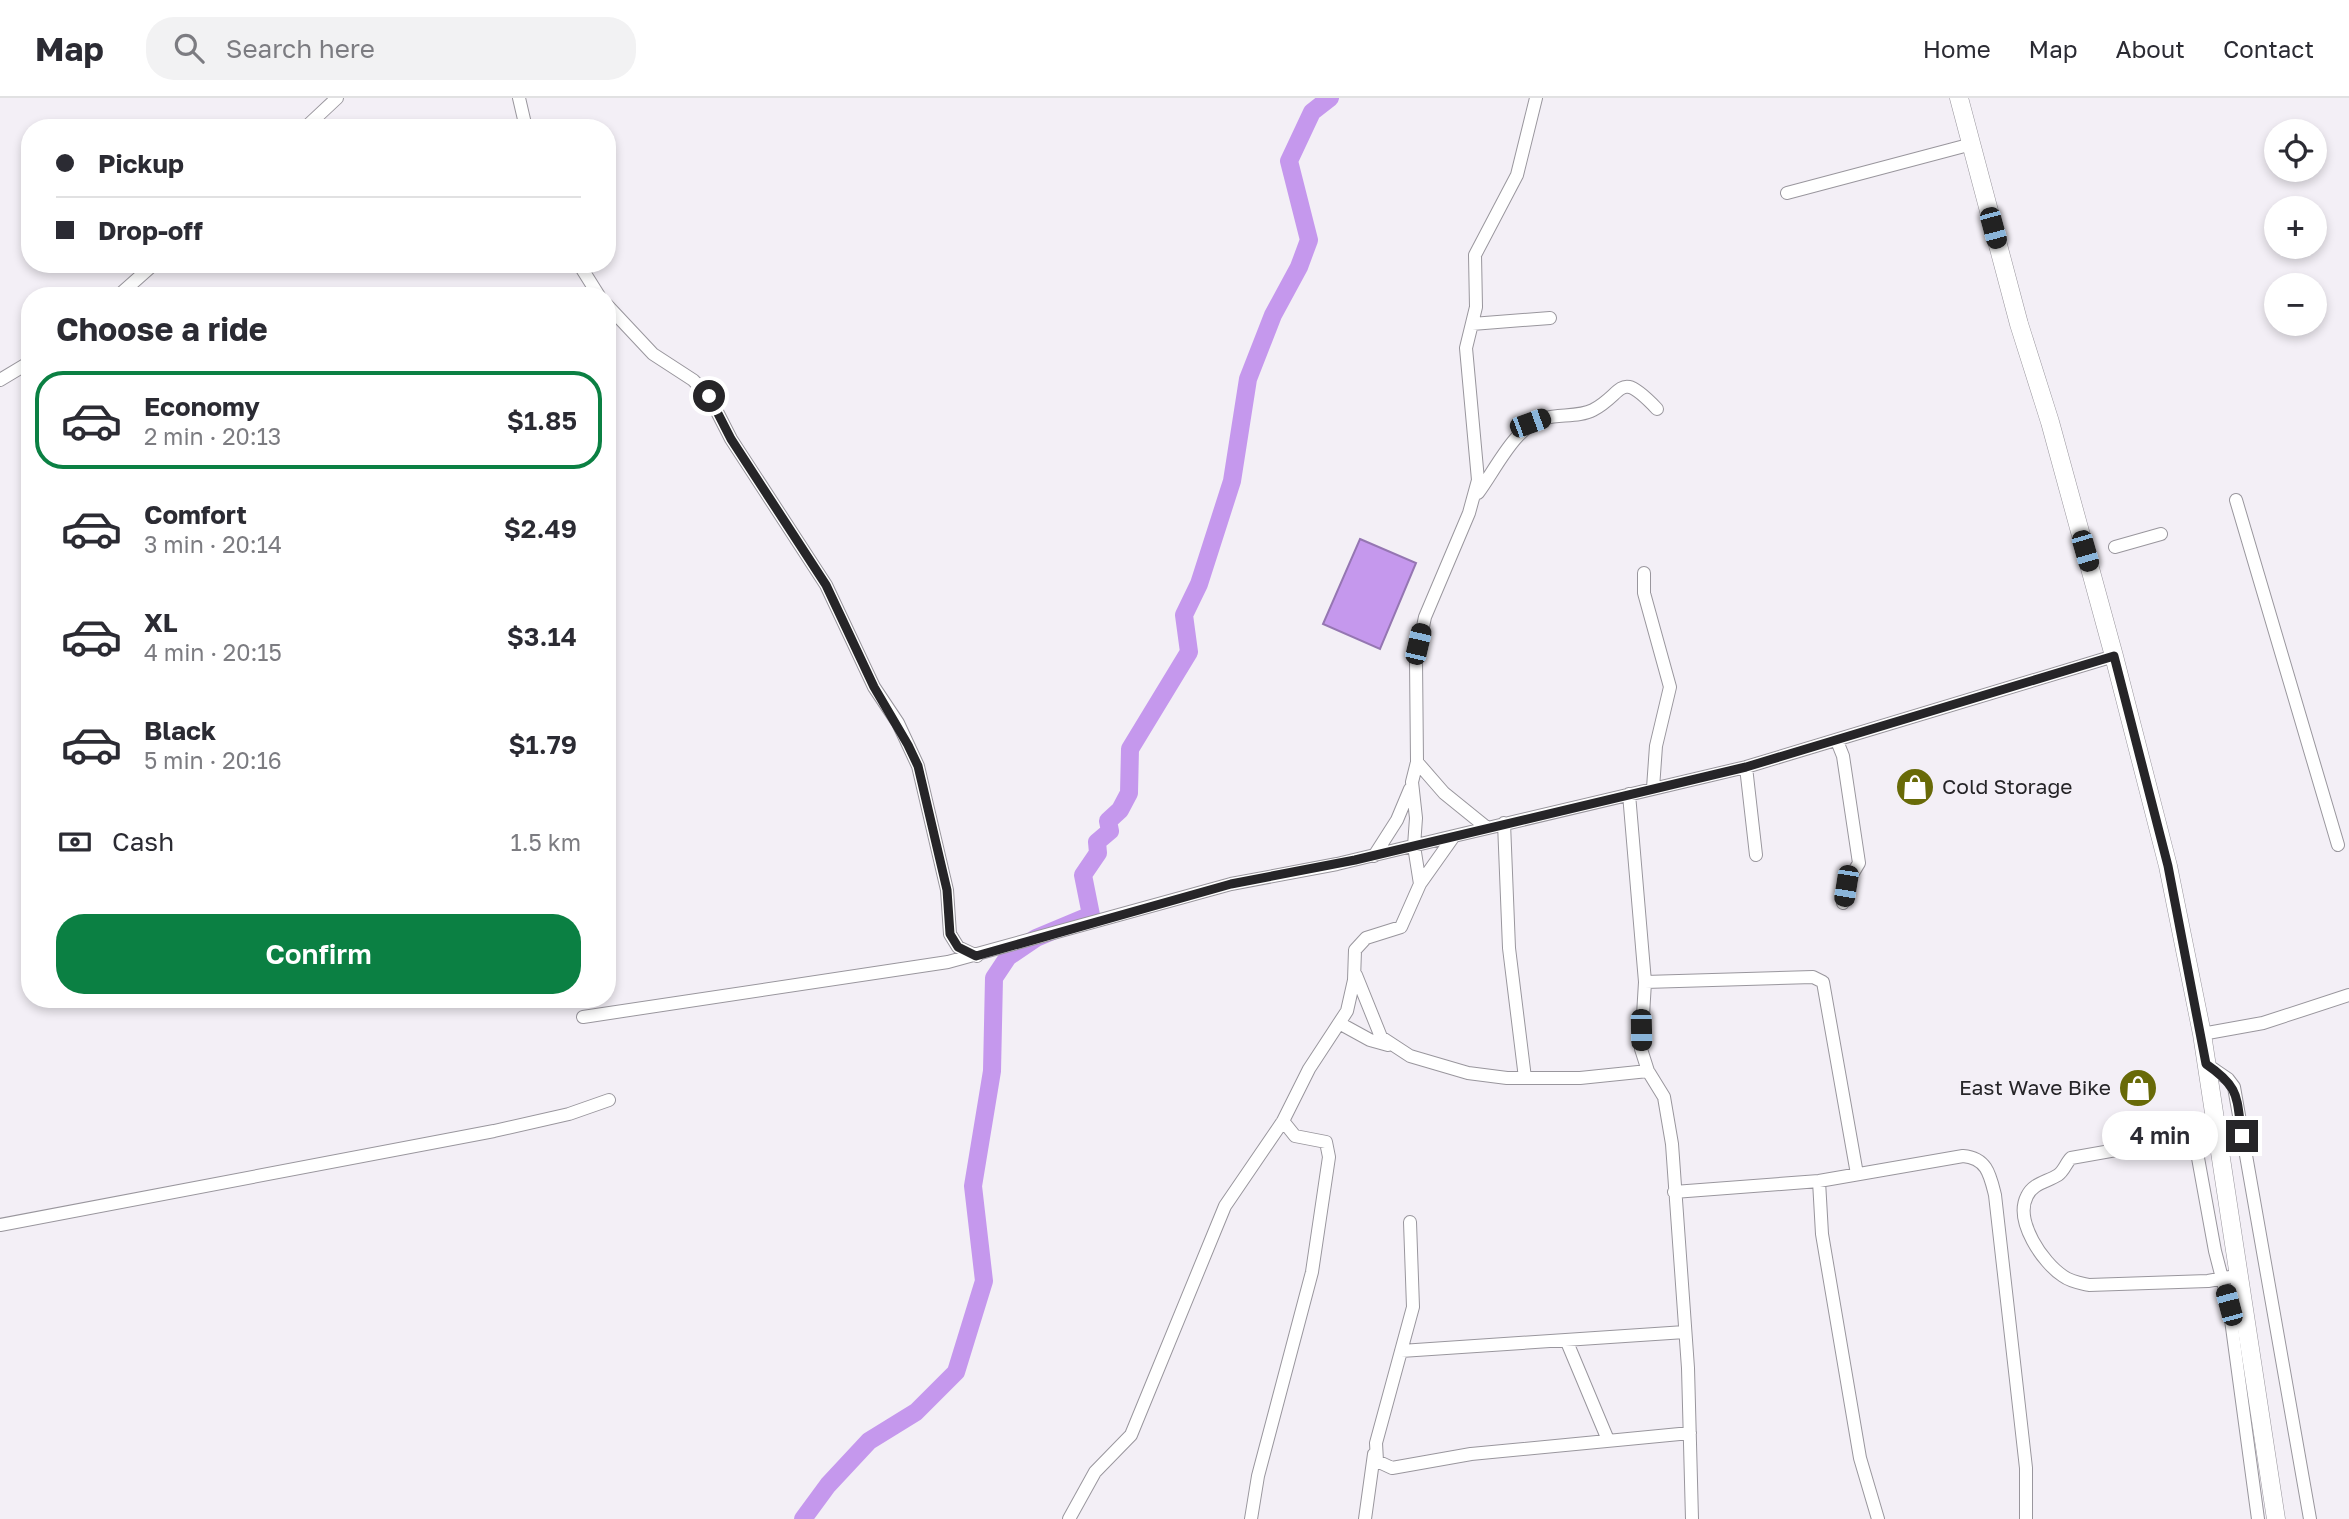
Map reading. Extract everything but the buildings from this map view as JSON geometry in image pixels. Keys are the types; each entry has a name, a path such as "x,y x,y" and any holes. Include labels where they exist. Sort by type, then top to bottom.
{"main road":[{"path":"1959,98 2016,312 2050,422 2114,656 2168,866 2202,1034 2241,1275 2276,1519"}],"street":[{"path":"315,119 337,98"},
{"path":"519,98 524,119"},
{"path":"1475,496 1477,461 1466,348 1477,296 1475,255 1517,175 1536,98"},
{"path":"1787,193 1972,144"},
{"path":"128,287 144,273"},
{"path":"616,315 653,354 693,380 709,396 731,439 821,576 863,657 874,687 898,723 918,766 947,890 950,934 958,947 976,956"},
{"path":"1472,324 1550,318"},
{"path":"0,380 21,367"},
{"path":"1374,856 1396,820 1412,782 1417,762 1416,660 1419,636 1475,496 1530,423 1546,417 1592,411 1616,390 1624,387 1640,391 1657,409"},
{"path":"2236,500 2339,845"},
{"path":"2115,547 2161,534"},
{"path":"1644,573 1644,593 1670,687 1656,746 1653,788"},
{"path":"583,1017 976,956 1231,884 1374,856 1486,827 1746,767 2114,656"},
{"path":"1837,741 1843,756 1859,863 1846,886 1843,903"},
{"path":"1417,762 1444,793 1486,827"},
{"path":"1746,767 1756,855"},
{"path":"1412,782 1416,818 1414,846 1420,884"},
{"path":"1629,794 1645,982 1641,1049 1647,1071 1660,1088 1667,1108 1685,1332 1692,1519"},
{"path":"1504,823 1508,948 1525,1078"},
{"path":"1069,1519 1095,1472 1131,1435 1225,1206 1283,1121 1309,1069 1339,1023 1352,997 1355,950 1360,943 1401,927 1420,884 1454,836"},
{"path":"1354,968 1376,1028 1391,1046"},
{"path":"1645,982 1813,977 1823,982 1857,1174"},
{"path":"2202,1034 2263,1023 2349,995"},
{"path":"1339,1023 1370,1040 1391,1046 1410,1056 1468,1073 1525,1078 1580,1078 1647,1071"},
{"path":"2206,1064 2228,1079 2234,1087 2310,1519"},
{"path":"0,1225 494,1131 569,1114 609,1100"},
{"path":"1251,1519 1258,1476 1312,1272 1329,1157 1326,1142 1295,1136 1283,1121"},
{"path":"2217,1132 2071,1158 2058,1176 2034,1187 2026,1196 2026,1220 2039,1250 2049,1263 2074,1282 2089,1285 2241,1275"},
{"path":"2194,1136 2229,1305 2258,1519"},
{"path":"1674,1192 1819,1181 1964,1156 1979,1160 1985,1165 1995,1195 2025,1468 2026,1519"},
{"path":"1819,1181 1822,1234 1860,1458 1878,1519"},
{"path":"1365,1519 1374,1454 1413,1307 1410,1222"},
{"path":"1401,1351 1567,1342 1685,1332"},
{"path":"1567,1342 1608,1440"},
{"path":"1374,1454 1377,1461 1392,1468 1471,1454 1690,1433"}],"shaded area":[{"path":"1360,539 1416,563 1380,649 1323,624"}],"waterway":[{"path":"803,1519 828,1485 869,1441 916,1412 956,1372 984,1281 973,1186 992,1071 994,978 1008,957 1036,938 1091,915 1083,875 1098,853 1097,842 1110,831 1108,821 1120,810 1129,793 1130,749 1189,652 1184,615 1199,584 1232,481 1248,379 1273,315 1299,267 1309,240 1289,161 1312,112 1330,98"}],"place":[{"name":"Cold Storage","path":"1915,787"},
{"name":"East Wave Bike","path":"2138,1088"}],"route":[{"path":"709,396 731,439 805,548 863,657 874,687 898,723 918,766 947,890 950,934 958,947 976,956 1231,884 1355,860 1746,767 2114,656 2168,866 2206,1064 2228,1079 2234,1087 2242,1136"}]}
